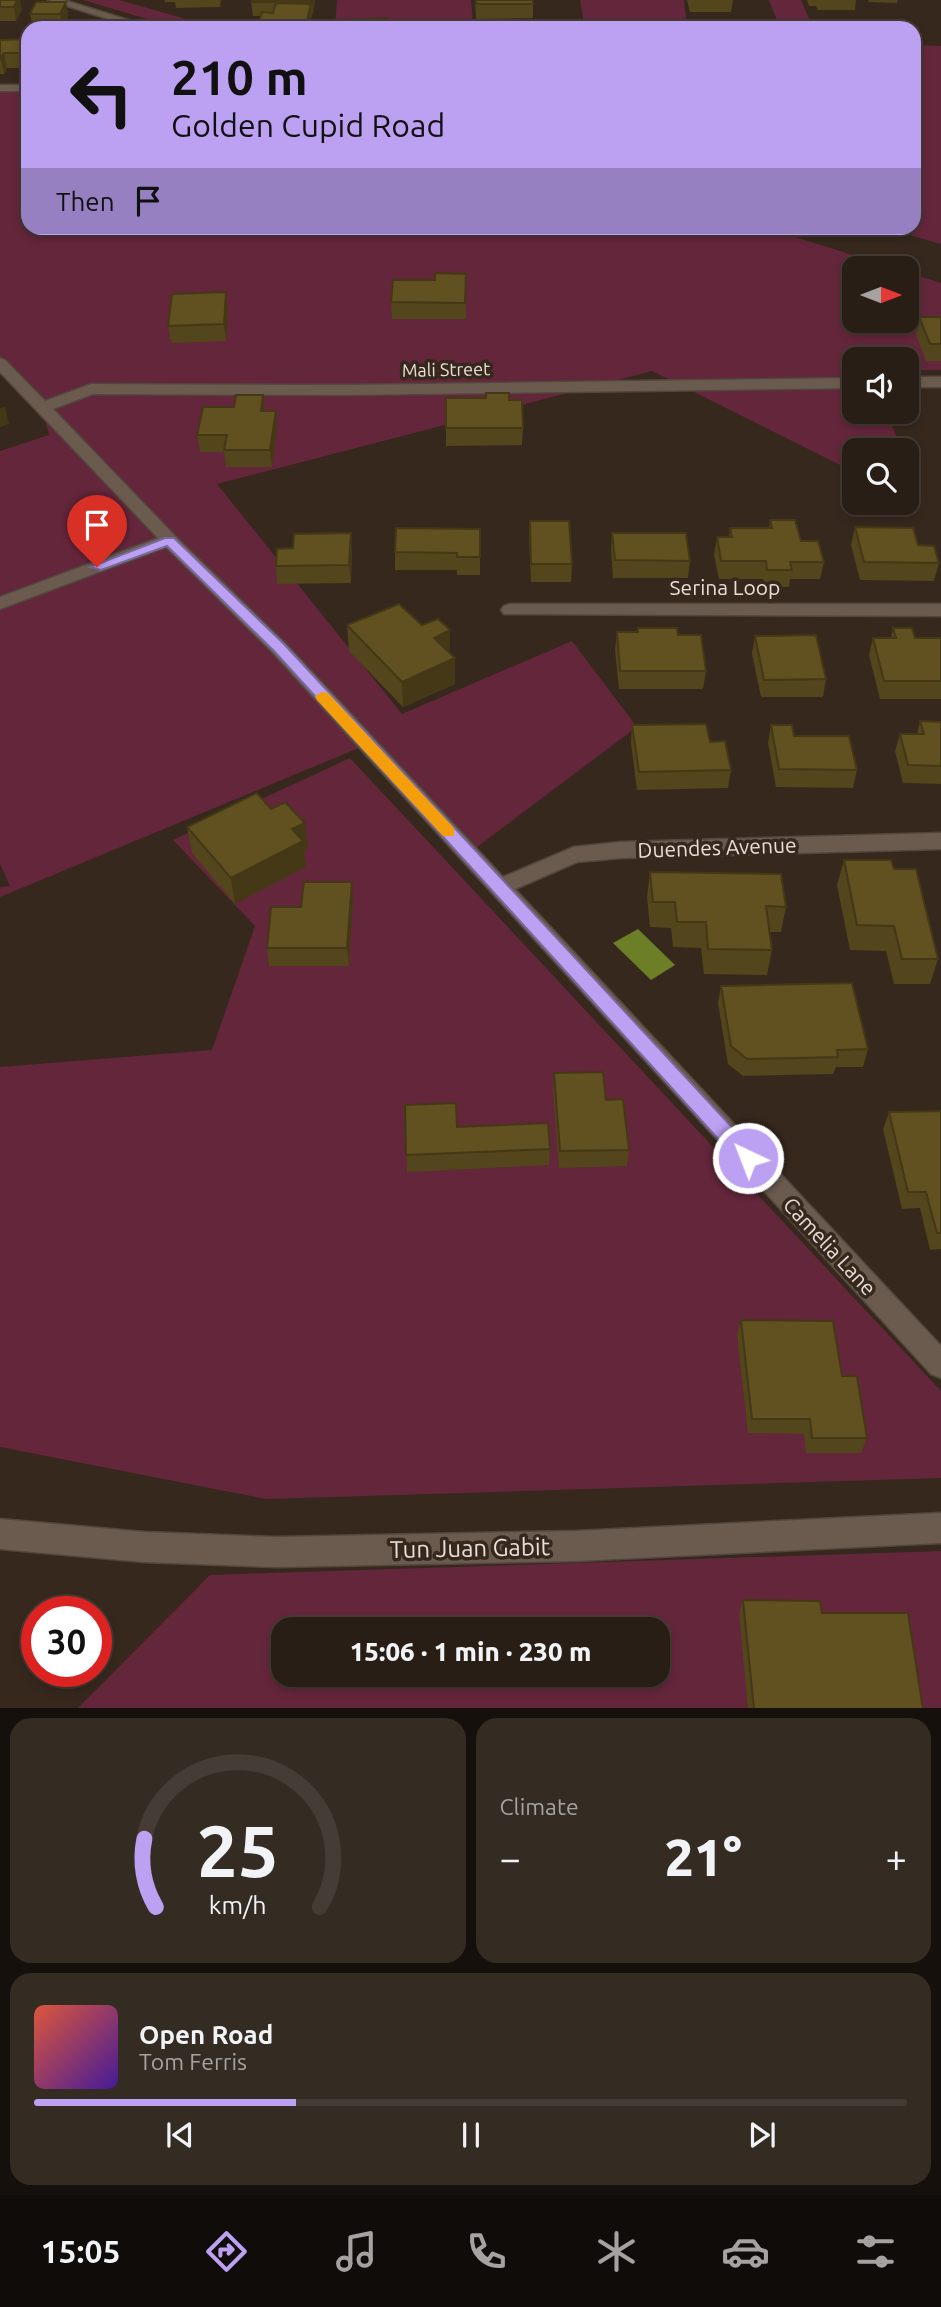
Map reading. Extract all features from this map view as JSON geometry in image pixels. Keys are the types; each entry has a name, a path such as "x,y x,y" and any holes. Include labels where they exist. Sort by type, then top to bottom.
{"street":[{"path":"53,0 125,21"},
{"path":"0,88 21,88"},
{"name":"Camelia Lane","path":"0,363 169,540 279,648 941,1365"},
{"path":"919,382 941,382"},
{"name":"Mali Street","path":"42,408 91,389 354,390 842,383"},
{"path":"0,603 169,540"},
{"name":"Serina Loop","path":"510,610 941,610"},
{"name":"Duendes Avenue","path":"500,887 574,855 621,850 941,841"},
{"name":"Tun Juan Gabit","path":"0,1534 144,1548 278,1552 576,1546 941,1528"}],"shaded area":[{"path":"83,0 119,0 193,21 154,21"},
{"path":"337,0 471,0 473,21 335,21"},
{"path":"580,0 684,0 686,21 584,21"},
{"path":"769,0 801,0 810,21 777,21"},
{"path":"921,45 941,46 941,244 910,235 921,235"},
{"path":"0,91 21,92 21,235 789,235 856,256 842,256 842,333 919,333 919,276 941,283 941,370 919,370 919,347 842,347 842,424 891,424 897,438 842,438 842,466 652,371 217,484 402,714 572,641 637,727 469,853 366,745 0,897 0,887 10,886 0,864 0,451 49,435 42,408 0,363"},
{"path":"350,758 941,1391 941,1478 266,1499 0,1447 0,1067 212,1050 255,926 173,840"},
{"path":"638,929 675,965 651,980 613,943"},
{"path":"941,1551 941,1708 78,1708 99,1687 112,1687 112,1674 210,1575"}],"building":[{"path":"0,0 17,0 14,7 0,7"},
{"path":"312,0 312,2 251,2"},
{"path":"476,0 533,0 533,4 476,4"},
{"path":"36,2 66,2 60,14 30,14"},
{"path":"276,3 311,4 307,21 259,21 262,12 273,13"},
{"path":"387,18 387,21 324,21"},
{"path":"21,39 21,53 4,53 0,59 0,40"},
{"path":"435,273 466,274 465,303 391,302 393,280 435,280"},
{"path":"226,292 224,324 168,326 172,294"},
{"path":"919,317 941,317 941,344 930,344"},
{"path":"486,393 509,393 509,400 522,400 523,428 446,428 446,398 486,398"},
{"path":"236,395 263,395 261,411 276,411 270,450 224,450 227,435 197,435 203,407 234,407"},
{"path":"770,520 795,520 801,541 818,541 824,562 790,562 792,570 767,570 766,561 721,561 717,537 732,537 730,528 772,528"},
{"path":"530,521 569,521 572,564 531,564"},
{"path":"855,527 913,528 918,545 934,546 939,563 864,562"},
{"path":"396,528 480,529 480,557 457,557 457,553 395,552"},
{"path":"351,533 349,565 276,566 277,549 293,548 294,534"},
{"path":"612,533 686,533 690,561 615,560"},
{"path":"399,604 422,625 438,619 450,630 434,638 455,658 402,682 347,625"},
{"path":"638,628 677,628 678,635 701,635 706,671 620,671 617,632 638,632"},
{"path":"893,628 912,628 915,638 941,638 941,681 884,681 873,638 896,638"},
{"path":"816,635 826,679 764,680 755,636"},
{"path":"920,721 941,722 941,766 908,765 900,734 924,734"},
{"path":"706,724 710,742 725,741 731,770 639,772 632,725"},
{"path":"771,725 792,725 794,736 849,736 857,770 779,769"},
{"path":"257,793 271,809 285,802 305,823 292,829 303,841 231,878 187,827"},
{"path":"844,860 891,860 894,869 916,869 938,959 902,959 894,926 857,925"},
{"path":"650,872 781,874 786,907 766,906 772,950 708,949 706,922 677,922 675,902 653,902"},
{"path":"304,882 352,882 347,948 267,948 271,907 301,907"},
{"path":"852,983 868,1049 837,1050 838,1057 747,1059 731,1046 721,986"},
{"path":"603,1072 606,1100 623,1099 629,1150 560,1151 554,1073"},
{"path":"456,1103 457,1127 548,1123 550,1149 406,1155 405,1105"},
{"path":"941,1111 941,1233 937,1233 926,1192 908,1192 889,1112"},
{"path":"741,1320 833,1321 842,1376 857,1376 867,1438 812,1438 810,1419 752,1419"},
{"path":"743,1600 820,1601 822,1613 908,1613 923,1708 754,1708"}],"slow traffic":[{"path":"322,696 448,832"}],"route":[{"path":"97,567 169,540 279,648 748,1158"}]}
